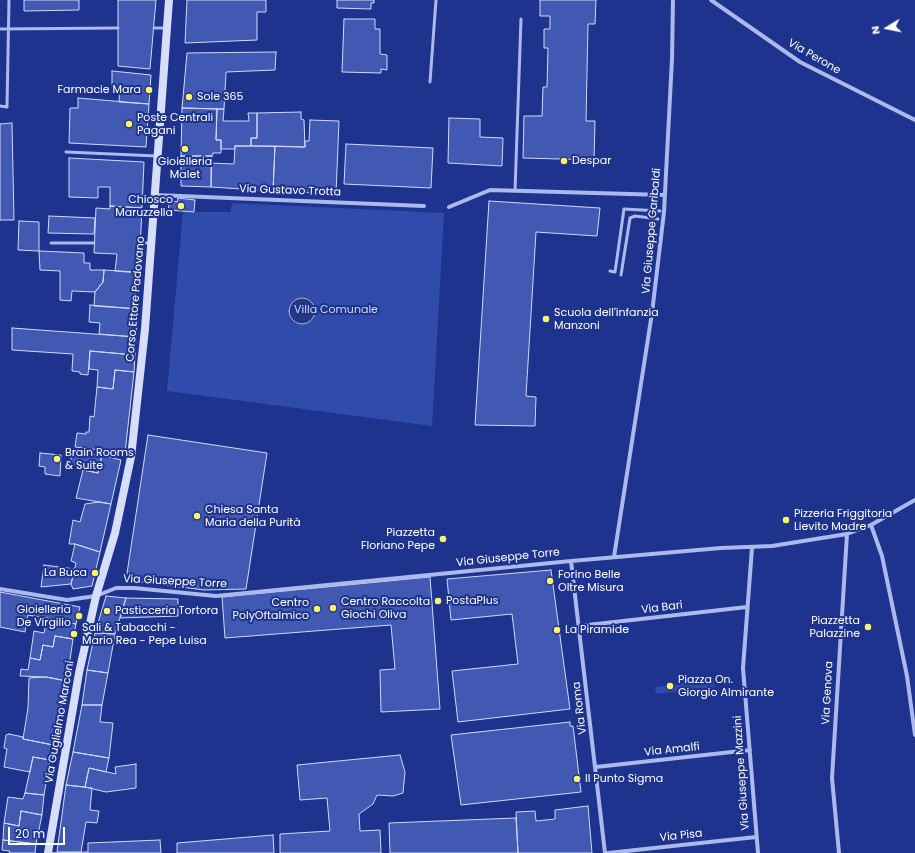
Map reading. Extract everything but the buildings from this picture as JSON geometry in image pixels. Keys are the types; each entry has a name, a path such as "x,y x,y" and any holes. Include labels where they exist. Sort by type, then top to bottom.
{"street":[{"name":"Corso Ettore Padovano","path":"96,596 115,533 131,457 145,329 159,156 169,0"},
{"name":"Via Giuseppe Garibaldi","path":"614,557 651,321 661,220 665,195 672,59 673,0"},
{"name":"Via Perone","path":"711,0 800,62 915,120"},
{"path":"449,207 490,190 665,195"},
{"name":"Via Gustavo Trotta","path":"156,195 424,206"},
{"name":"Via Giuseppe Torre","path":"0,589 67,600 96,596 116,588 134,588 216,596 614,557 721,548 752,548 847,534 871,525 915,500"},
{"path":"871,525 882,556 907,676 915,735"},
{"name":"Via Genova","path":"839,853 832,778 847,534"},
{"name":"Via Giuseppe Mazzini","path":"752,548 743,668 758,853"},
{"name":"Via Roma","path":"571,561 605,853"},
{"name":"Via Guglielmo Marconi","path":"48,853 79,673 96,596"},
{"name":"Via Bari","path":"579,626 747,607"},
{"name":"Via Amalfi","path":"596,767 750,750"},
{"name":"Via Pisa","path":"608,853 756,837"}],"lane":[{"path":"0,106 7,107 10,0"},
{"path":"430,82 436,0"},
{"path":"516,191 521,19"},
{"path":"0,29 118,28"},
{"path":"154,28 167,28"},
{"path":"66,152 159,156"},
{"path":"610,271 615,272 624,210 662,212"},
{"path":"621,275 630,218 635,216 661,220"},
{"path":"51,243 94,243"},
{"path":"141,243 152,243"}],"green space":[{"name":"Villa Comunale","path":"232,203 444,213 432,426 167,391 183,212 230,212"},
{"path":"714,680 715,687 656,694 655,687"}],"shaded area":[{"path":"302,298 311,302 315,311 311,320 302,324 293,320 289,311 293,302"}],"place":[{"name":"Farmacie Mara","path":"149,90"},
{"name":"Sole 365","path":"189,97"},
{"name":"Poste Centrali Pagani","path":"129,124"},
{"name":"Gioielleria Malet","path":"185,149"},
{"name":"Despar","path":"564,161"},
{"name":"Chiosco Maruzzella","path":"181,206"},
{"name":"Scuola dell'infanzia Manzoni","path":"546,319"},
{"name":"Brain Rooms & Suite","path":"57,459"},
{"name":"Chiesa Santa Maria della Purità","path":"197,516"},
{"name":"Pizzeria Friggitoria Lievito Madre","path":"786,520"},
{"name":"Piazzetta Floriano Pepe","path":"443,539"},
{"name":"La Buca","path":"95,573"},
{"name":"Forino Belle Oltre Misura","path":"550,581"},
{"name":"PostaPlus","path":"438,601"},
{"name":"Centro Raccolta Giochi Oliva","path":"333,608"},
{"name":"Centro PolyOftalmico","path":"317,609"},
{"name":"Pasticceria Tortora","path":"107,611"},
{"name":"Gioielleria De Virgilio","path":"79,616"},
{"name":"Piazzetta Palazzine","path":"868,627"},
{"name":"La Piramide","path":"557,630"},
{"name":"Sali & Tabacchi - Mario Rea - Pepe Luisa","path":"74,634"},
{"name":"Piazza On. Giorgio Almirante","path":"670,686"},
{"name":"Il Punto Sigma","path":"577,779"}]}
